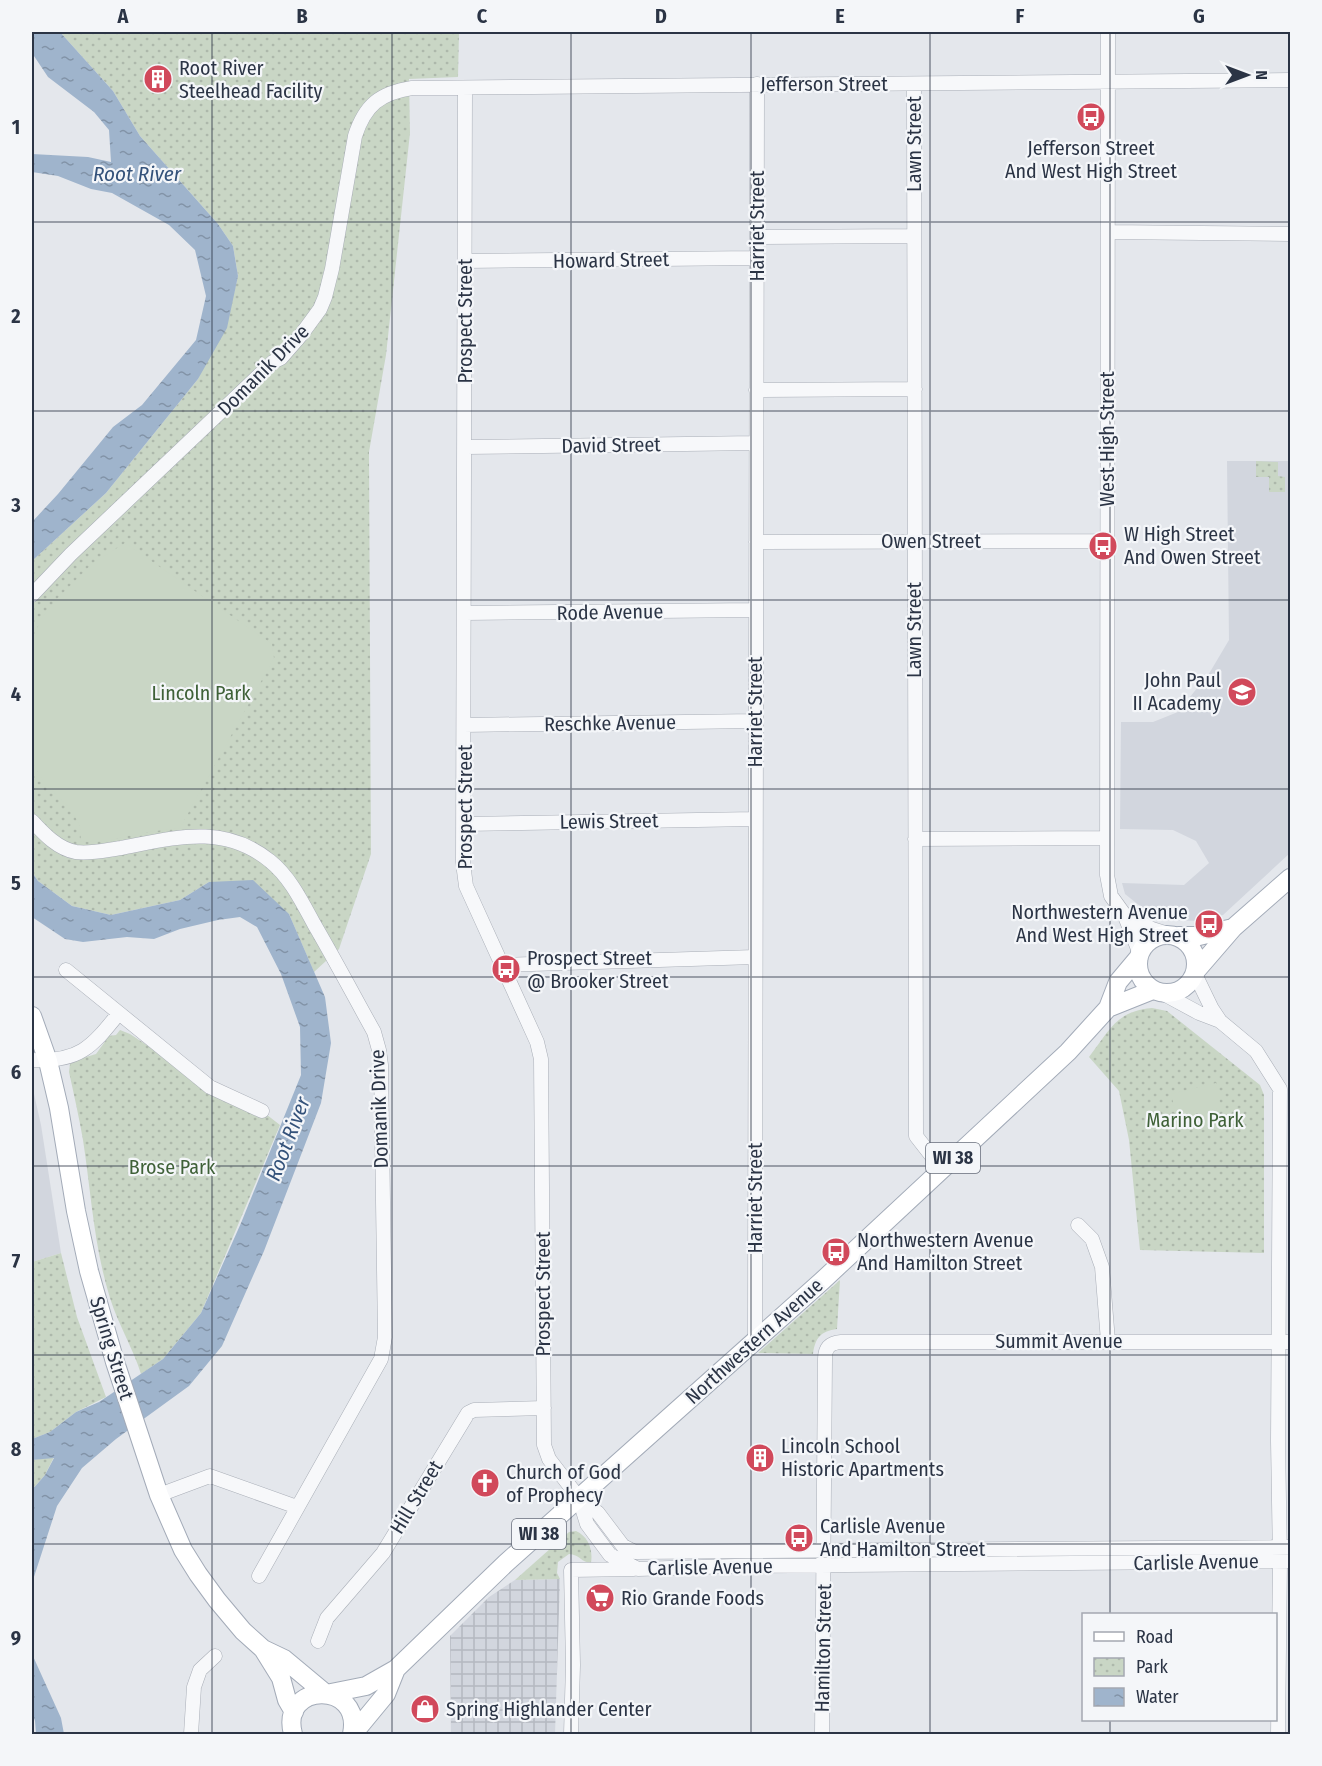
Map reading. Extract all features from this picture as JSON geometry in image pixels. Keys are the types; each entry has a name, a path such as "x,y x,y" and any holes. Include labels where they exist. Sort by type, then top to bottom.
{"main road":[{"name":"WI 38","path":"1158,992 1172,993 1189,985 1195,973 1233,928 1290,878"},
{"name":"WI 38","path":"1139,955 1150,940 1159,936 1199,936 1233,928"},
{"path":"1173,935 1187,942 1193,949 1196,958 1195,973"},
{"name":"Northwestern Avenue","path":"326,1694 366,1686 396,1669 446,1619 822,1281 1068,1052 1108,1008 1118,982 1139,955"},
{"path":"1139,955 1140,976 1146,984 1158,992"},
{"name":"Northwestern Avenue","path":"1108,1008 1158,992"},
{"name":"Spring Street","path":"32,1016 40,1060 65,1136 83,1247 115,1362 159,1495 176,1535 198,1574 224,1608 263,1649 281,1678 287,1700 294,1712"},
{"name":"Spring Street","path":"263,1649 284,1659 326,1694 343,1702 352,1718 352,1734"},
{"name":"Northwestern Avenue","path":"352,1734 386,1694 396,1669"},
{"name":"WI 38","path":"277,1734 307,1698 326,1694"},
{"path":"293,1734 291,1722 294,1712"}],"street":[{"name":"West High Street","path":"1108,32 1107,874 1111,896 1124,914 1139,955"},
{"name":"Jefferson Street","path":"465,88 1290,80"},
{"name":"Harriet Street","path":"755,1340 757,84"},
{"name":"Lawn Street","path":"914,84 916,1136 941,1168"},
{"name":"Prospect Street","path":"465,88 463,863 466,886 537,1042 541,1059 545,1452 579,1498"},
{"name":"Domanik Drive","path":"32,595 71,554 273,362 281,358 312,321 320,309 329,283 355,136 358,124 368,107 387,94 399,90 465,88"},
{"path":"1108,232 1290,234"},
{"path":"757,237 913,236"},
{"name":"Howard Street","path":"465,261 757,258"},
{"path":"756,390 915,389"},
{"name":"David Street","path":"465,447 756,443"},
{"name":"Owen Street","path":"756,542 1106,541"},
{"name":"Rode Avenue","path":"465,613 755,610"},
{"name":"Reschke Avenue","path":"464,725 755,721"},
{"name":"Lewis Street","path":"464,824 755,819"},
{"name":"Domanik Drive","path":"32,821 51,841 74,852 97,852 187,836 212,836 256,850 272,862 295,890 374,1032 381,1065 385,1337 381,1359 259,1576"},
{"path":"915,839 1107,838"},
{"path":"1124,914 1152,929 1173,935"},
{"path":"503,965 755,957"},
{"path":"66,970 210,1087 262,1111"},
{"path":"1195,973 1220,1021 1256,1051 1280,1089 1285,1342 1285,1561 1278,1734"},
{"path":"1158,992 1220,1021"},
{"path":"40,1060 66,1058 88,1049 97,1042 119,1014"},
{"path":"1078,1225 1092,1239 1102,1267 1108,1341"},
{"name":"Summit Avenue","path":"828,1346 841,1342 1285,1342"},
{"name":"Hamilton Street","path":"822,1734 825,1351 828,1346"},
{"name":"Hill Street","path":"318,1641 327,1618 383,1553 468,1413 474,1410 544,1407"},
{"path":"159,1495 210,1476 297,1507"},
{"name":"Carlisle Avenue","path":"579,1498 598,1514 623,1546 635,1552 825,1550 1285,1561"},
{"name":"Carlisle Avenue","path":"579,1498 587,1524 610,1555 638,1569 824,1566 1285,1547"},
{"path":"571,1734 573,1665 571,1570 638,1569"},
{"path":"191,1734 194,1688 200,1670 215,1656"}],"shaded area":[{"name":"John Paul II Academy","path":"1227,461 1290,461 1290,853 1223,915 1201,921 1166,920 1145,910 1125,894 1122,883 1184,885 1209,863 1196,841 1173,830 1120,829 1121,722 1153,722 1178,712 1210,672 1229,640"},
{"path":"32,1085 41,1125 61,1253 32,1262"},
{"path":"560,1579 555,1734 451,1734 450,1636 489,1597 515,1580"}],"green space":[{"name":"Lincoln Park","path":"60,32 459,32 458,77 409,79 410,133 386,355 369,452 371,854 339,949 314,972 289,914 209,882 180,900 111,915 72,906 38,881 32,872 32,561 106,493 198,379 232,301 238,276 233,246 218,224 140,136 113,91"},
{"path":"1256,461 1278,462 1278,476 1285,477 1285,492 1269,492 1269,477 1256,477"},
{"path":"125,543 272,644 274,658 180,828 140,833 107,841 81,842 80,827 73,812 43,781 32,762 32,641 41,619 57,599 93,563"},
{"name":"Marino Park","path":"1152,1008 1167,1011 1260,1085 1264,1095 1264,1253 1140,1250 1129,1140 1119,1091 1089,1057 1114,1024 1130,1013"},
{"name":"Brose Park","path":"120,1030 130,1034 210,1087 262,1111 280,1125 201,1313 163,1359 141,1374 113,1308 105,1279 83,1140 69,1072 70,1064 96,1054 109,1036 116,1035"},
{"path":"1216,1083 1221,1108 1177,1118 1171,1094"},
{"path":"61,1253 77,1317 106,1397 76,1412 50,1432 32,1439 32,1262"},
{"path":"840,1280 837,1329 820,1336 813,1354 758,1353"},
{"path":"54,1457 45,1475 32,1490 32,1460"},
{"path":"576,1531 589,1544 591,1563 569,1554 558,1562 557,1573 560,1579 515,1580 569,1532"}],"water":[{"name":"Root River","path":"32,32 60,32 113,91 140,136 218,224 233,246 238,276 227,328 198,379 106,493 32,561 32,522 113,427 142,405 196,340 206,296 195,250 169,225 112,193 91,189 58,176 32,172 32,154 88,157 111,162 109,130 94,112 48,77 32,53"},
{"name":"Root River","path":"32,872 38,881 72,906 111,915 180,900 209,882 253,880 289,914 325,997 331,1043 321,1103 264,1251 222,1346 189,1386 116,1439 82,1468 57,1506 32,1583 32,1490 45,1475 54,1458 32,1460 32,1439 50,1432 76,1412 99,1402 163,1359 201,1313 241,1223 301,1075 300,1027 281,974 257,927 240,917 180,929 154,939 127,937 83,942 65,939 32,917"},
{"path":"32,1654 61,1718 64,1734 36,1734 32,1712"}],"place":[{"name":"Root River Steelhead Facility","path":"158,79"},
{"name":"Jefferson Street And West High Street","path":"1091,117"},
{"name":"W High Street And Owen Street","path":"1103,546"},
{"name":"John Paul II Academy","path":"1242,692"},
{"name":"Northwestern Avenue And West High Street","path":"1209,924"},
{"name":"Prospect Street @ Brooker Street","path":"506,969"},
{"name":"Northwestern Avenue And Hamilton Street","path":"836,1252"},
{"name":"Lincoln School Historic Apartments","path":"760,1458"},
{"name":"Church of God of Prophecy","path":"485,1483"},
{"name":"Carlisle Avenue And Hamilton Street","path":"799,1538"},
{"name":"Rio Grande Foods","path":"600,1598"},
{"name":"Spring Highlander Center","path":"425,1709"}]}
